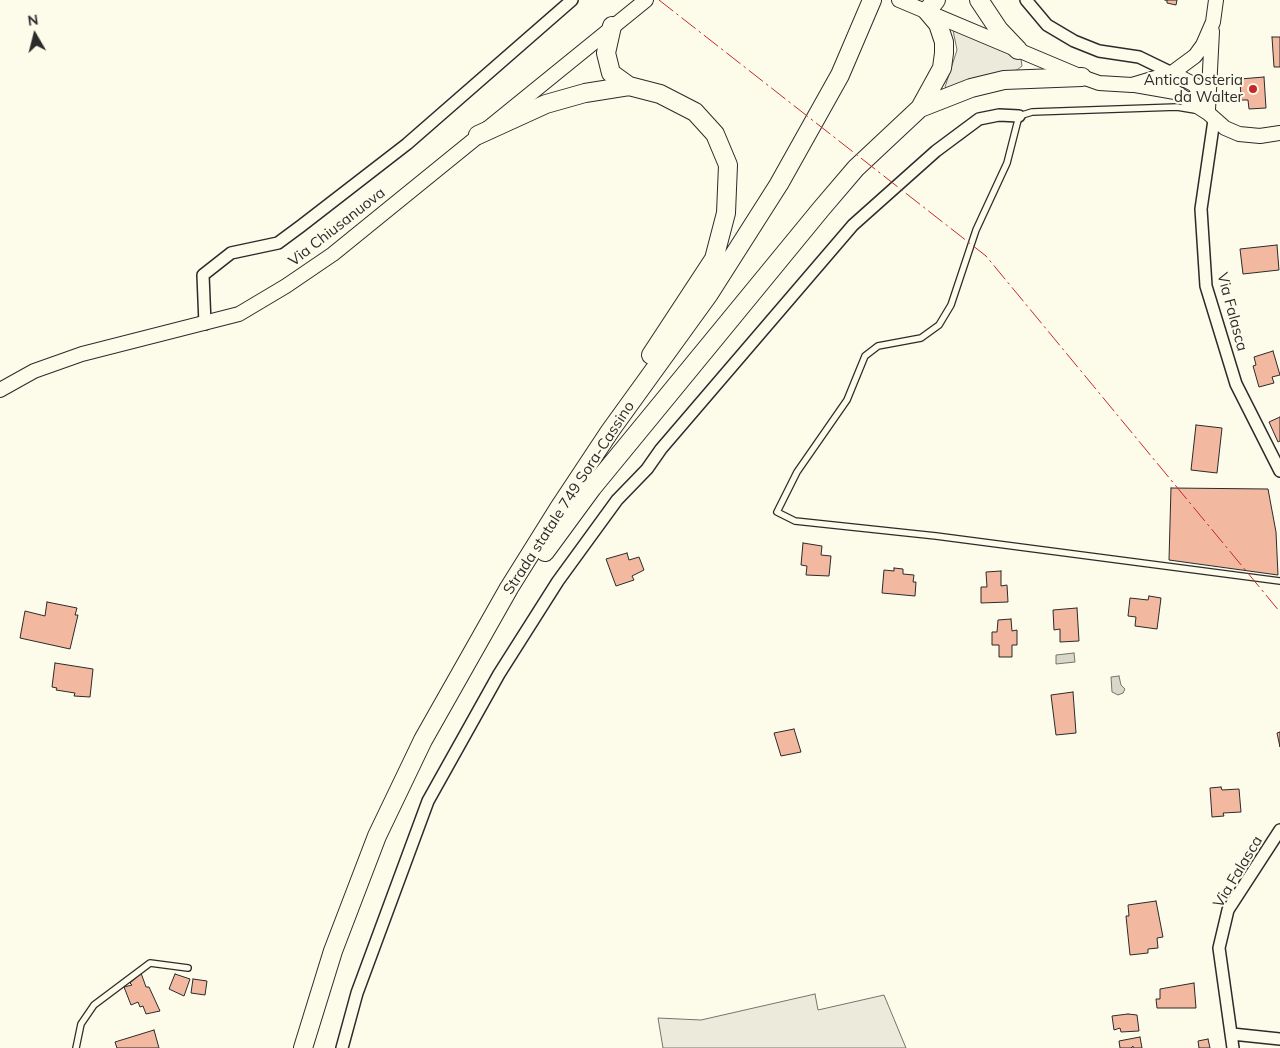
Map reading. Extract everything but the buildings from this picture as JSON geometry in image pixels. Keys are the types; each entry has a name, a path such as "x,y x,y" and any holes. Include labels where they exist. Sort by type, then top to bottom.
{"highway":[{"name":"Strada statale 749 Sora-Cassino","path":"303,1048 333,951 377,836 423,740 476,646 559,508 610,431 710,294 779,184 840,75 872,0"},
{"path":"979,0 995,24 1018,50"},
{"path":"476,646 500,623 557,533 580,503 821,209 856,168 920,108 942,68 944,53 944,42 931,6"},
{"path":"559,508 581,461 714,259 726,212 728,165 715,134 695,112 660,94 629,86 611,73 606,53 612,26"},
{"path":"920,108 971,88 1004,80 1082,77"},
{"path":"478,135 546,104 585,93 629,86"}],"street":[{"path":"205,324 203,275 231,253 278,243 301,226 407,144 572,0"},
{"name":"Via Chiusanuova","path":"0,390 34,371 82,354 239,314 286,286 333,254 646,0"},
{"path":"1026,0 1047,26 1074,41 1099,51 1139,57 1195,85 1211,116"},
{"path":"1211,116 1213,22 1216,0"},
{"path":"904,2 931,6 1018,50 1099,83 1132,85 1175,92 1211,116 1225,128 1239,134 1260,136 1280,133"},
{"path":"1132,85 1172,73 1195,56 1203,45 1213,22"},
{"path":"342,1048 357,993 428,801 505,665 558,581 617,500 647,469 661,449 853,225 936,151 979,119 999,115 1019,116"},
{"name":"Via Falasca","path":"1211,116 1201,209 1206,286 1236,384 1278,463"},
{"name":"Via Falasca","path":"1233,1048 1219,948 1228,910 1280,830"},
{"path":"1232,1034 1280,1040"}],"lane":[{"path":"1211,116 1177,107 1032,112 1019,116 1007,163 976,230 951,305 939,325 920,338 878,346 865,356 847,400 797,472 777,512 795,521 936,536 1280,581"},
{"path":"76,1048 81,1024 94,1005 150,963 188,968"}],"shaded area":[{"path":"953,30 1014,55 1021,59 1022,66 1017,70 999,73 948,89 945,87 957,50"},
{"path":"1074,653 1075,662 1056,664 1056,655"},
{"path":"1119,676 1121,685 1125,689 1123,693 1118,695 1112,692 1111,677"},
{"path":"815,994 818,1010 884,995 906,1048 663,1048 658,1018 701,1020"}],"power":[{"path":"659,0 986,256 1280,612"}],"place":[{"name":"Antica Osteria da Walter","path":"1253,89"}]}
